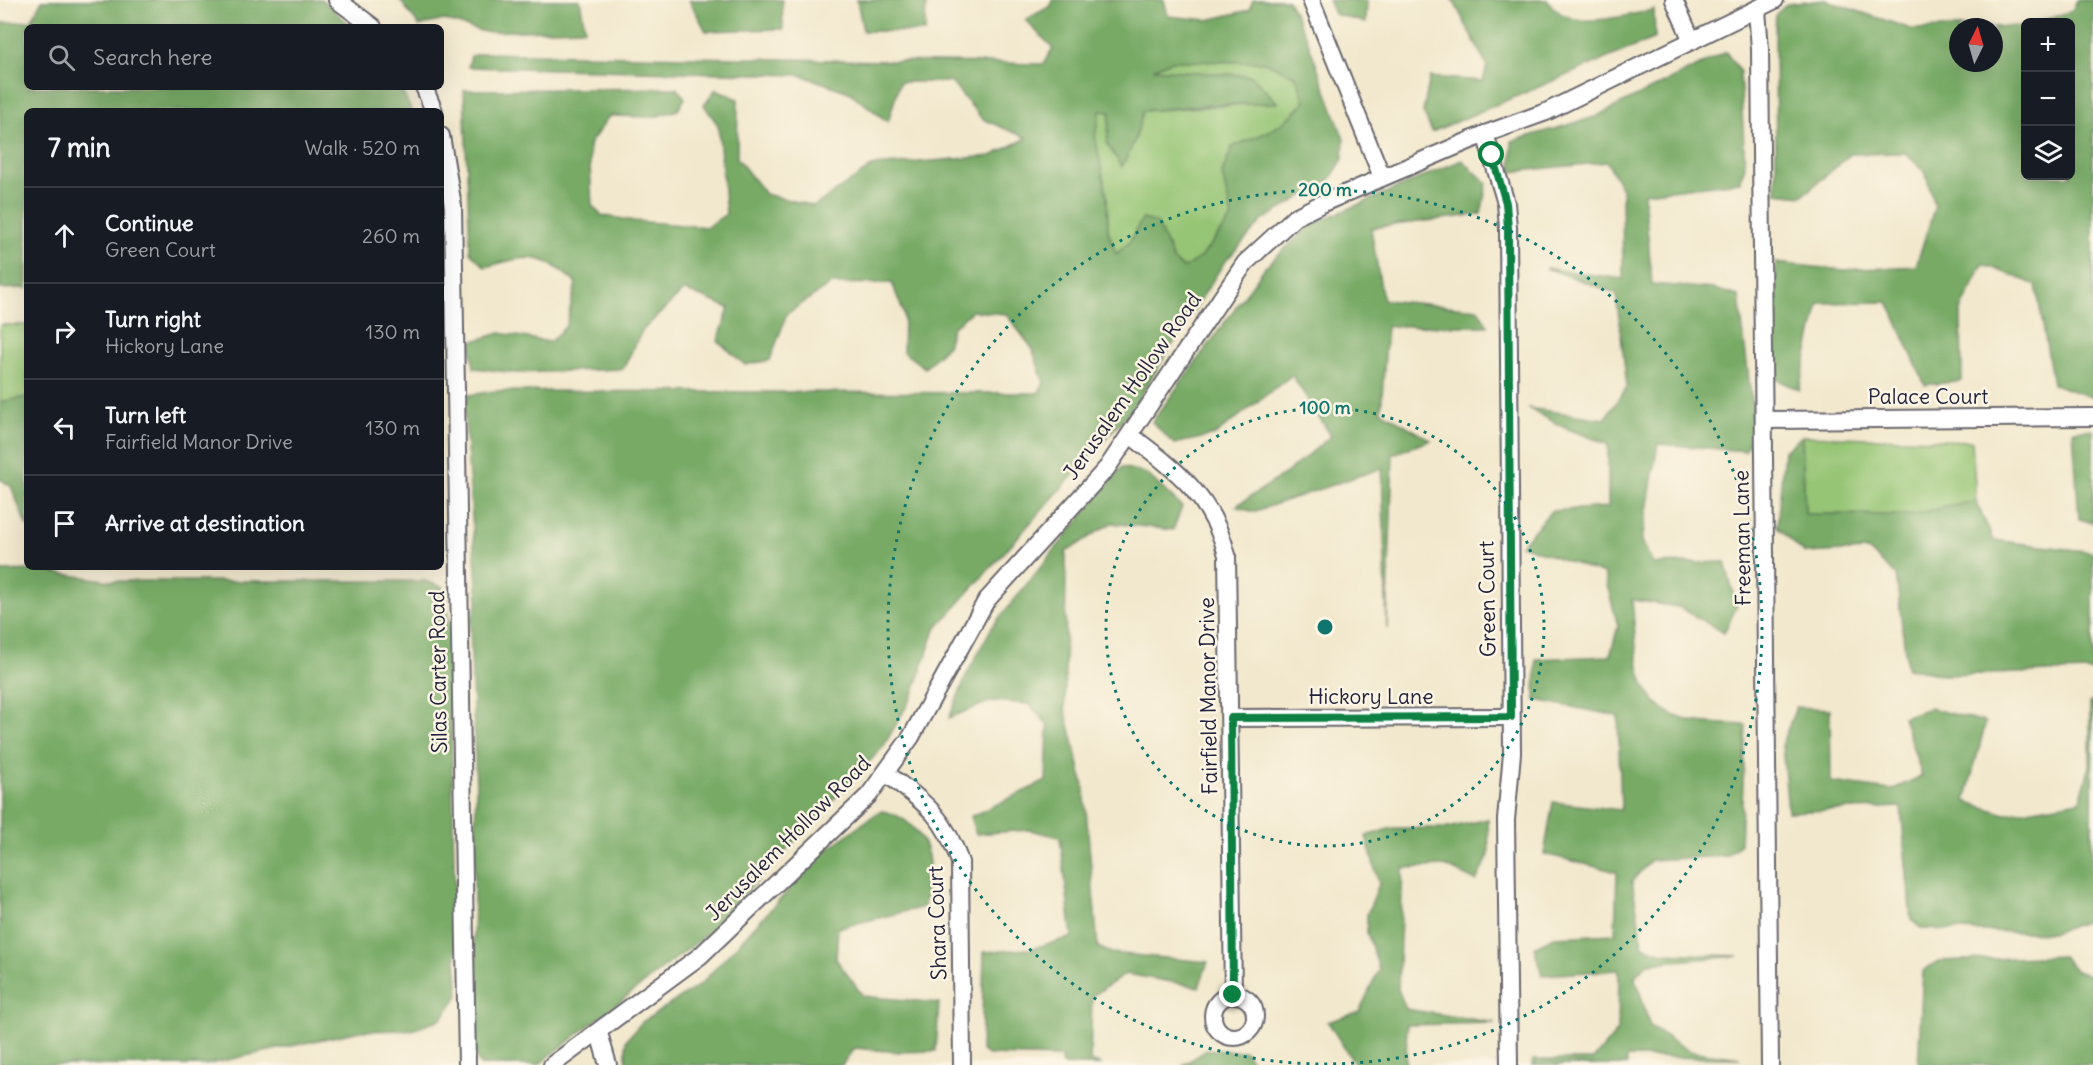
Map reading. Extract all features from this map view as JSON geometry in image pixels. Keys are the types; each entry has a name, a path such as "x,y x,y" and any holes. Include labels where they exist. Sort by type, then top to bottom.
{"street":[{"path":"337,0 369,24"},
{"path":"1311,0 1382,177"},
{"path":"1674,0 1692,40"},
{"name":"Jerusalem Hollow Road","path":"552,1065 599,1033 700,956 800,859 844,820 887,774 911,737 986,601 1107,468 1245,263 1295,217 1382,177 1485,134 1546,112 1776,0"},
{"name":"Freeman Lane","path":"1757,10 1760,49 1770,1065"},
{"path":"425,90 433,108"},
{"name":"Green Court","path":"1485,134 1506,203 1508,228 1512,753 1506,820 1509,1065"},
{"name":"Silas Carter Road","path":"444,154 453,206 467,1065"},
{"name":"Palace Court","path":"1764,420 2093,417"},
{"name":"Fairfield Manor Drive","path":"1130,435 1178,472 1199,495 1221,532 1227,555 1233,995"},
{"name":"Hickory Lane","path":"1231,718 1511,717"},
{"name":"Shara Court","path":"887,774 941,819 952,838 960,862 962,1065"},
{"path":"599,1033 608,1065"}],"green space":[{"path":"42,0 322,0 349,24 24,24 24,90 402,90 410,108 24,108 24,288 0,289 0,23 31,21"},
{"path":"400,0 580,0 585,29 484,32 444,20 418,24"},
{"path":"689,0 782,0 783,29 706,31"},
{"path":"857,0 926,0 925,32 863,31"},
{"path":"1052,0 1164,0 1168,16 1208,20 1249,10 1253,0 1288,0 1307,39 1344,139 1343,159 1330,180 1263,220 1223,264 1132,409 935,630 912,697 883,747 705,936 538,1065 480,1065 471,1045 476,788 470,624 478,601 464,406 469,395 495,391 1038,393 1044,383 1032,348 1006,314 972,311 952,328 947,346 925,368 903,352 904,314 892,283 831,284 787,314 770,360 745,365 718,341 729,308 684,290 642,331 623,369 517,373 474,368 470,342 500,333 550,342 566,326 576,283 552,265 534,258 513,260 485,267 470,252 464,90 677,88 685,98 678,110 654,117 609,116 589,145 592,205 601,215 634,221 707,227 726,214 718,125 704,105 716,89 738,99 737,158 765,194 814,206 873,166 991,156 1027,138 982,119 951,82 900,82 888,122 849,92 800,75 468,67 471,56 483,53 1043,64 1053,48 1025,20 1051,6","holes":["1171,61 1265,62 1296,76 1305,101 1281,124 1232,147 1222,174 1232,217 1202,256 1184,268 1173,260 1157,223 1142,219 1129,243 1116,254 1108,231 1107,196 1095,136 1100,111 1110,112 1107,144 1122,167 1135,140 1143,111 1209,105 1277,103 1252,76 1153,69"]},
{"path":"1328,0 1367,0 1366,23 1334,14"},
{"path":"1453,0 1548,0 1557,11 1582,20 1612,18 1654,10 1655,38 1432,132 1423,112 1430,77 1483,81 1487,66"},
{"path":"1825,0 1911,29 1949,28 1949,72 2003,72 2003,27 2021,26 2021,180 2075,180 2075,18 2049,18 2072,11 2077,0 2093,0 2093,398 2053,384 2036,285 1983,264 1961,310 1962,381 1925,385 1888,302 1819,303 1799,390 1776,379 1776,263 1844,270 1916,266 1935,206 1925,172 1905,153 1851,154 1802,196 1776,193 1775,15 1787,4"},
{"path":"1726,52 1740,72 1745,166 1740,182 1644,193 1652,284 1714,289 1739,296 1755,431 1745,451 1658,444 1642,541 1653,564 1725,562 1737,606 1724,633 1679,607 1632,600 1637,657 1641,674 1647,690 1657,703 1671,714 1691,721 1746,725 1740,845 1726,856 1651,860 1632,881 1643,946 1663,953 1739,956 1648,963 1635,976 1650,1026 1689,1051 1740,1058 1627,1057 1627,1065 1532,1065 1533,1060 1593,1060 1618,1030 1619,970 1542,975 1534,947 1554,937 1615,934 1617,872 1544,854 1553,802 1621,810 1618,716 1535,700 1536,659 1610,656 1618,626 1604,574 1521,545 1551,511 1608,507 1608,444 1565,428 1528,408 1605,419 1627,387 1616,293 1546,268 1623,279 1622,189 1607,162 1511,172 1512,141 1595,117"},
{"path":"1171,61 1265,62 1296,76 1305,101 1281,124 1232,147 1222,174 1232,217 1202,256 1184,268 1173,260 1168,246 1143,219 1129,243 1116,254 1108,230 1107,196 1095,136 1099,111 1110,112 1107,144 1135,140 1143,111 1277,102 1252,76 1151,69"},
{"path":"1462,160 1487,183 1481,214 1371,228 1383,300 1478,309 1488,326 1387,326 1381,411 1431,440 1393,454 1387,629 1382,468 1253,512 1236,506 1285,474 1331,436 1292,375 1215,435 1174,444 1152,422 1266,266 1311,225"},
{"path":"0,325 24,325 24,398 0,402"},
{"path":"24,398 24,519 11,486 0,479 0,402"},
{"path":"2093,429 2093,523 2079,519 2073,431"},
{"path":"1802,436 1972,441 1976,501 1909,515 1805,514"},
{"path":"1802,436 1805,514 1909,515 1976,501 1993,540 2093,552 2093,671 1944,675 1907,668 1896,575 1868,550 1804,553 1777,527 1784,451"},
{"path":"1122,467 1147,474 1182,507 1173,530 1111,523 1066,552 1065,708 1084,787 1098,947 1111,953 1208,962 1199,987 1126,974 1092,996 1090,1061 1102,1065 1062,1065 1061,1057 988,1055 981,1050 984,952 1030,949 1072,937 1060,837 1029,830 976,834 970,817 1046,781 1048,725 1029,704 992,701 949,718 967,674 992,627"},
{"path":"36,570 112,581 425,581 444,587 449,621 456,961 459,995 441,1019 412,1030 360,1031 205,1065 0,1065 0,571"},
{"path":"2090,702 2093,702 2091,920 2053,933 1922,929 1911,920 1901,807 1788,812 1782,744 1796,707 1830,709 1831,782 1891,790 1922,776 1903,717 1929,708 1986,722 1965,801 2005,814 2080,801 2090,766"},
{"path":"880,811 898,816 907,822 925,845 929,865 924,907 838,928 836,959 863,996 939,1003 936,1051 897,1052 854,1048 842,1065 626,1065 626,1040 642,1022 700,985 825,851"},
{"path":"1488,819 1489,855 1476,881 1445,866 1403,868 1398,989 1406,1009 1496,1023 1407,1025 1406,1065 1355,1065 1328,1022 1359,1012 1379,969 1367,933 1367,915 1379,884 1366,836 1392,828 1448,828"},
{"path":"2063,956 2076,971 2093,977 2093,1065 1918,1065 1923,971 1938,961"},
{"path":"1207,1050 1245,1051 1255,1065 1183,1065"}],"route":[{"path":"1233,995 1231,718 1511,717 1508,228 1506,203 1492,155"}]}
